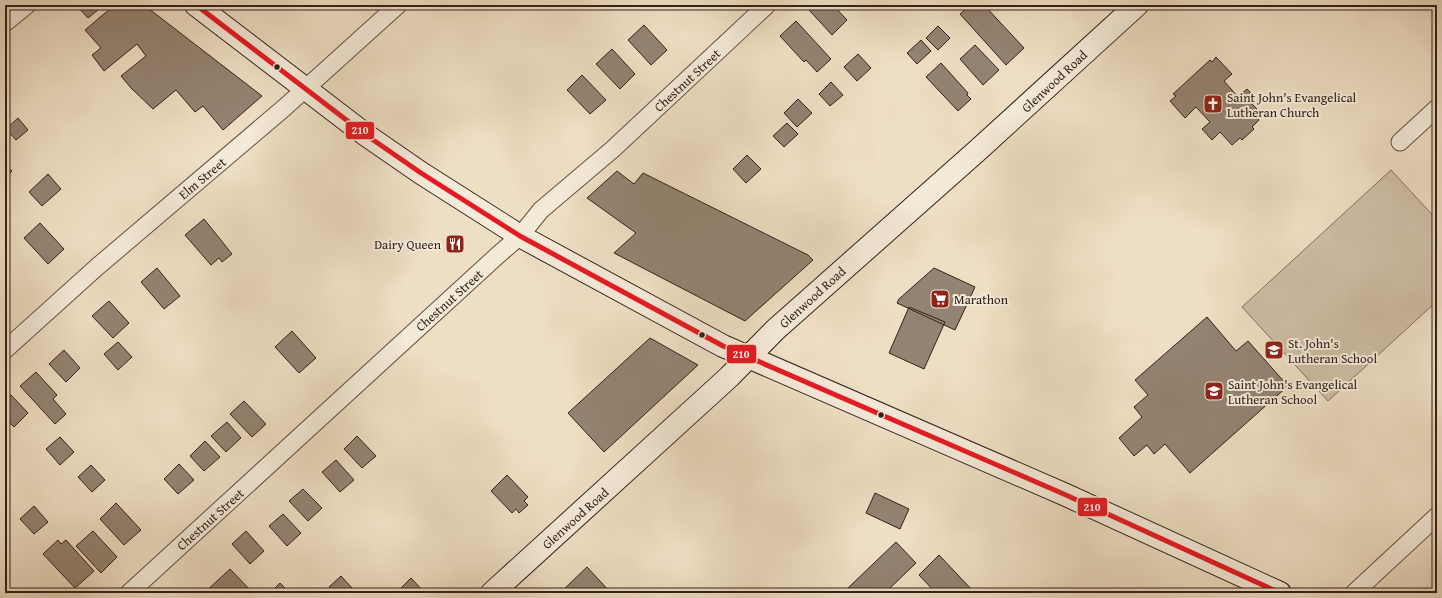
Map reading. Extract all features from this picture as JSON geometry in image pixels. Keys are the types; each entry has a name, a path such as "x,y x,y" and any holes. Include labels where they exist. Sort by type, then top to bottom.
{"main road":[{"path":"196,5 366,135 421,173 520,236 723,346 1066,495 1280,593"},
{"name":"Glenwood Road","path":"492,593 729,377 775,330 984,145 1137,5"}],"street":[{"path":"5,23 27,5"},
{"name":"Elm Street","path":"5,350 96,268 278,113 398,5"},
{"name":"Chestnut Street","path":"129,593 520,236 541,210 613,149 767,5"},
{"path":"1400,142 1437,108"},
{"path":"1354,593 1437,516"}],"shaded area":[{"path":"1391,170 1437,220 1437,301 1328,401 1242,307"}],"building":[{"path":"76,5 104,5 88,18"},
{"path":"108,5 144,5 262,96 223,130 203,106 195,112 176,90 153,109 121,76 146,56 137,44 104,71 92,55 101,48 85,30 111,8"},
{"path":"814,5 833,5 847,20 832,35 809,10"},
{"path":"970,5 984,5 1024,48 1006,65 960,14"},
{"path":"796,21 831,59 817,72 806,60 804,62 780,36"},
{"path":"644,25 667,50 651,65 628,40"},
{"path":"938,26 950,38 938,50 926,38"},
{"path":"921,40 931,51 917,64 907,53"},
{"path":"975,45 999,70 983,85 960,59"},
{"path":"612,49 635,74 620,89 596,64"},
{"path":"858,54 871,68 857,81 844,67"},
{"name":"Saint John's Evangelical Lutheran Church","path":"1216,57 1232,74 1224,81 1238,97 1247,89 1252,94 1247,99 1257,109 1253,113 1259,120 1252,127 1254,129 1242,140 1240,138 1232,145 1220,132 1212,140 1202,129 1210,122 1196,107 1185,118 1170,101 1176,96 1173,94 1210,60 1212,62"},
{"path":"941,63 968,93 967,95 971,99 958,111 926,77"},
{"path":"582,75 606,100 590,114 567,90"},
{"path":"831,82 843,95 830,106 819,94"},
{"path":"798,99 812,113 797,127 784,113"},
{"path":"18,118 28,130 16,140 6,129"},
{"path":"787,123 798,134 784,147 773,136"},
{"path":"747,155 761,169 746,183 733,169"},
{"path":"5,165 12,171 5,178"},
{"path":"617,171 634,184 643,173 808,255 813,260 745,321 614,253 636,233 587,198"},
{"path":"48,174 61,189 42,206 29,192"},
{"path":"204,219 232,254 222,262 219,258 211,265 185,235"},
{"path":"40,223 64,249 48,264 24,238"},
{"path":"157,268 180,296 164,309 141,282"},
{"path":"934,268 975,287 955,330 897,303 899,299"},
{"path":"109,301 129,323 113,338 92,316"},
{"path":"909,307 945,322 924,369 889,353"},
{"name":"Saint John's Evangelical Lutheran School","path":"1207,317 1236,351 1248,341 1288,386 1190,473 1165,444 1154,454 1147,445 1134,456 1119,438 1142,417 1134,407 1148,395 1135,380"},
{"path":"292,331 316,358 299,373 275,347"},
{"path":"650,338 698,365 604,452 568,413"},
{"path":"118,342 132,357 118,370 104,354"},
{"path":"64,350 80,368 66,382 49,364"},
{"path":"36,372 57,395 53,399 66,414 55,424 20,386"},
{"path":"11,395 28,413 14,427 5,418 5,401"},
{"path":"244,401 266,424 252,437 230,414"},
{"path":"227,422 241,438 226,452 211,436"},
{"path":"357,436 376,456 362,468 344,449"},
{"path":"60,437 74,452 60,465 46,449"},
{"path":"205,441 220,457 204,471 190,456"},
{"path":"336,460 354,480 340,492 322,472"},
{"path":"179,464 194,480 178,494 164,479"},
{"path":"91,465 105,480 92,492 78,477"},
{"path":"507,475 528,497 524,501 528,505 519,513 516,509 512,513 491,491"},
{"path":"303,489 322,508 308,521 289,501"},
{"path":"875,493 909,509 900,529 866,513"},
{"path":"116,503 141,530 124,545 100,519"},
{"path":"34,506 48,522 34,534 20,519"},
{"path":"283,514 301,533 287,546 269,526"},
{"path":"93,531 117,557 101,573 76,546"},
{"path":"246,531 264,551 250,564 232,544"},
{"path":"58,540 61,544 66,540 94,571 75,588 43,554"},
{"path":"896,542 916,563 888,590 891,593 853,593 848,588"},
{"path":"939,555 975,593 936,593 919,575"},
{"path":"587,567 611,593 560,593"},
{"path":"230,569 253,593 204,593"},
{"path":"341,576 353,589 349,593 335,593 329,587"},
{"path":"411,578 425,593 396,593"},
{"path":"280,583 290,593 270,593"}],"transit line":[{"name":"210","path":"196,5 366,135 421,173 520,236 723,346 1066,495 1280,593"}],"place":[{"name":"Saint John's Evangelical Lutheran Church","path":"1213,104"},
{"name":"Dairy Queen","path":"455,244"},
{"name":"Marathon","path":"940,299"},
{"name":"St. John's Lutheran School","path":"1274,350"},
{"name":"Saint John's Evangelical Lutheran School","path":"1214,391"}]}
